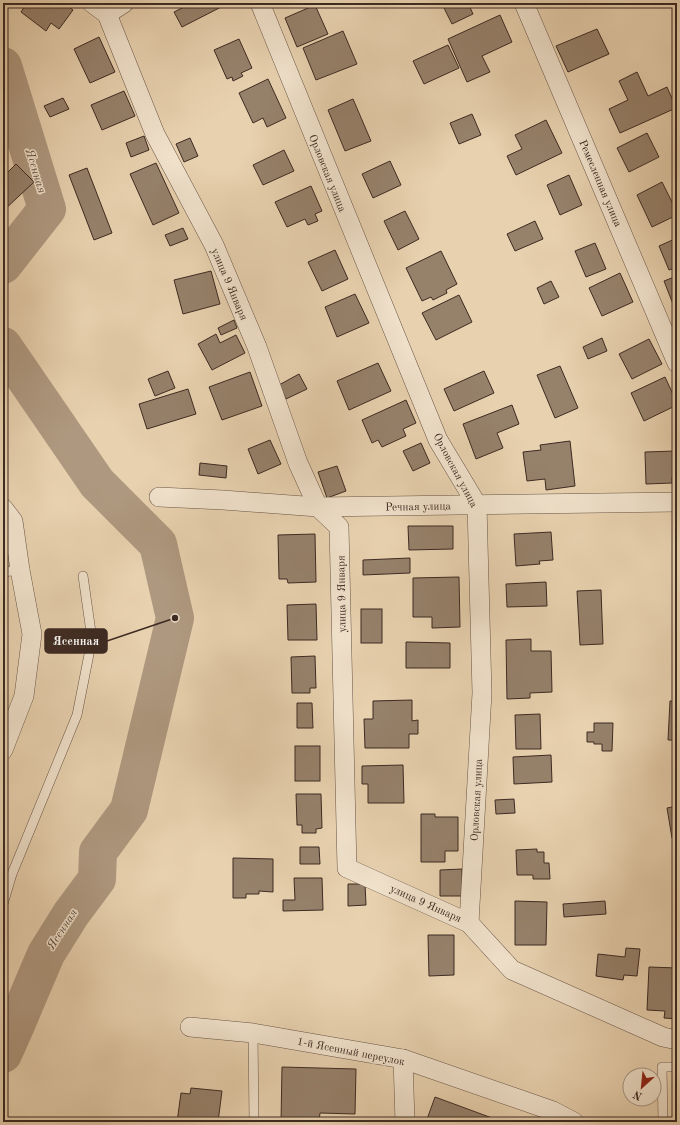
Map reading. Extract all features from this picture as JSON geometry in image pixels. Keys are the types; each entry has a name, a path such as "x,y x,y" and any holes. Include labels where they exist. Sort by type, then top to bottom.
{"street":[{"path":"100,8 124,3"},
{"name":"Орловская улица","path":"260,3 438,440 478,505 482,693 469,922"},
{"name":"Ремесленная улица","path":"524,3 677,363"},
{"name":"улица 9 Января","path":"100,8 155,134 214,245 257,346 298,463 318,507 339,527 347,868 469,922 512,970 663,1038 677,1040"},
{"name":"Речная улица","path":"159,497 318,507 677,502"},
{"path":"3,508 13,521 12,571 32,634 24,696 3,750"},
{"name":"1-й Ясенный переулок","path":"190,1027 253,1033 403,1059 553,1111 574,1122"},
{"path":"403,1059 405,1122"}],"lane":[{"path":"3,904 12,874 77,715 92,639 83,576"},
{"path":"253,1033 254,1122"},
{"path":"662,1122 662,1067 677,1067"}],"building":[{"path":"27,3 64,3 73,10 59,29 51,23 46,31 21,12"},
{"path":"182,3 229,3 182,27 174,12 184,7"},
{"path":"450,3 468,3 473,14 452,24 443,6"},
{"path":"315,5 328,34 297,47 285,18"},
{"path":"500,15 512,42 482,56 490,72 467,82 448,39"},
{"path":"597,29 609,54 568,72 556,46"},
{"path":"343,31 357,64 316,80 303,48"},
{"path":"99,37 115,72 90,83 74,49"},
{"path":"239,39 252,68 241,73 243,76 233,81 232,77 227,79 214,50"},
{"path":"448,45 459,68 424,84 413,61"},
{"path":"637,72 648,96 667,87 676,108 620,133 609,109 628,100 619,81"},
{"path":"268,79 286,118 267,127 263,118 253,123 239,93"},
{"path":"124,91 135,116 102,130 91,105"},
{"path":"63,98 69,109 50,117 44,106"},
{"path":"353,99 371,141 345,151 328,110"},
{"path":"472,114 481,135 459,144 450,123"},
{"path":"546,120 562,153 516,175 507,156 522,149 515,135"},
{"path":"647,133 659,157 629,172 617,148"},
{"path":"144,136 149,150 131,157 126,143"},
{"path":"190,138 198,156 184,162 176,144"},
{"path":"284,150 294,171 263,185 253,165"},
{"path":"390,161 401,185 373,198 362,174"},
{"path":"156,163 179,213 153,225 130,174"},
{"path":"16,164 34,182 3,211 3,177"},
{"path":"87,168 112,233 94,240 69,175"},
{"path":"569,175 582,205 560,215 547,185"},
{"path":"662,182 677,212 677,215 652,227 637,195"},
{"path":"311,186 322,211 315,214 318,221 308,225 305,219 287,227 275,202"},
{"path":"405,211 419,239 398,250 384,221"},
{"path":"535,221 543,239 515,251 507,234"},
{"path":"183,228 188,239 170,246 165,235"},
{"path":"677,238 677,267 669,270 659,246"},
{"path":"595,243 606,269 586,277 575,251"},
{"path":"335,250 348,279 322,291 308,262"},
{"path":"441,251 457,284 446,290 447,293 433,300 431,297 422,301 406,268"},
{"path":"211,271 220,304 183,314 174,280"},
{"path":"620,273 633,302 602,316 589,288"},
{"path":"677,276 677,303 673,304 664,281"},
{"path":"551,281 559,297 544,304 537,288"},
{"path":"355,294 369,323 337,337 325,307"},
{"path":"459,295 472,322 436,340 422,313"},
{"path":"234,320 237,328 221,335 218,328"},
{"path":"216,334 220,343 236,335 245,353 212,370 198,344"},
{"path":"602,338 607,351 588,359 583,347"},
{"path":"649,339 662,364 632,379 619,354"},
{"path":"378,363 391,391 349,410 337,381"},
{"path":"560,366 578,408 555,418 537,375"},
{"path":"168,371 175,388 155,396 148,379"},
{"path":"484,371 494,393 454,411 444,389"},
{"path":"250,372 262,406 222,420 209,387"},
{"path":"299,374 307,389 286,399 279,385"},
{"path":"665,377 677,405 644,421 631,393"},
{"path":"188,389 196,414 147,429 139,404"},
{"path":"406,400 416,423 403,429 406,436 382,447 378,440 372,443 362,420"},
{"path":"512,405 519,424 497,433 503,448 476,459 463,424"},
{"path":"270,440 281,464 258,474 248,449"},
{"path":"570,441 575,486 546,490 545,479 527,481 523,452 541,450 540,445"},
{"path":"421,443 430,463 413,471 403,451"},
{"path":"676,448 677,477 672,477 672,483 646,484 645,452 676,451"},
{"path":"200,463 227,466 226,478 199,475"},
{"path":"337,466 346,491 327,498 318,472"},
{"path":"408,526 453,526 453,549 409,550"},
{"path":"674,528 677,528 677,563 674,563"},
{"path":"551,532 553,560 539,561 540,564 516,566 514,534"},
{"path":"315,534 316,582 288,583 287,579 279,579 278,535"},
{"path":"410,558 410,573 363,575 363,560"},
{"path":"459,577 460,627 432,628 432,617 413,617 413,578"},
{"path":"546,582 547,606 507,607 506,584"},
{"path":"601,590 603,644 580,645 577,591"},
{"path":"316,604 317,640 288,640 287,605"},
{"path":"361,609 382,609 382,643 361,643"},
{"path":"531,639 531,651 551,651 552,692 530,693 530,698 507,699 506,640"},
{"path":"406,642 450,643 450,668 406,668"},
{"path":"315,656 316,688 310,688 310,693 292,693 291,657"},
{"path":"412,700 412,721 418,720 418,734 409,734 409,748 365,748 364,719 373,719 373,701"},
{"path":"670,701 677,701 677,740 668,740"},
{"path":"297,703 312,703 313,728 297,728"},
{"path":"540,714 541,749 516,749 515,715"},
{"path":"594,723 613,723 612,751 602,751 602,744 587,742 587,732 594,732"},
{"path":"295,746 320,746 320,781 295,781"},
{"path":"675,749 677,749 677,774 674,774"},
{"path":"551,755 552,782 514,784 513,757"},
{"path":"403,765 404,803 368,803 368,784 362,784 362,766"},
{"path":"296,794 321,794 322,828 316,829 316,833 302,833 302,825 297,825"},
{"path":"514,799 515,813 496,814 495,800"},
{"path":"677,806 677,837 672,838 667,808"},
{"path":"421,814 435,814 435,817 458,817 458,851 445,851 445,862 421,862"},
{"path":"300,847 319,847 320,864 300,864"},
{"path":"537,849 537,852 544,852 544,863 549,863 550,879 533,879 533,875 517,875 516,850"},
{"path":"233,858 273,859 273,892 259,891 259,894 246,894 246,898 233,898"},
{"path":"462,869 462,896 440,896 440,870"},
{"path":"294,878 322,878 323,910 283,911 283,900 295,900"},
{"path":"348,884 365,884 366,905 348,906"},
{"path":"515,901 547,902 546,945 515,945"},
{"path":"605,901 606,914 564,917 563,904"},
{"path":"428,935 454,935 454,975 429,976"},
{"path":"626,948 640,949 637,976 624,975 623,980 596,976 598,954 625,957"},
{"path":"649,967 677,968 677,1019 664,1018 665,1011 647,1010"},
{"path":"282,1067 356,1069 355,1114 320,1113 319,1122 281,1122"},
{"path":"191,1088 222,1091 218,1122 177,1122 181,1093 190,1094"},
{"path":"435,1097 503,1122 426,1122"}],"waterway":[{"name":"Ясенная","path":"3,66 47,209 3,265"},
{"name":"Ясенная","path":"3,346 97,483 158,544 175,618 129,810 98,852 97,879 71,914 46,954 3,1054"}],"place":[{"name":"Ясенная","path":"175,618"}]}
